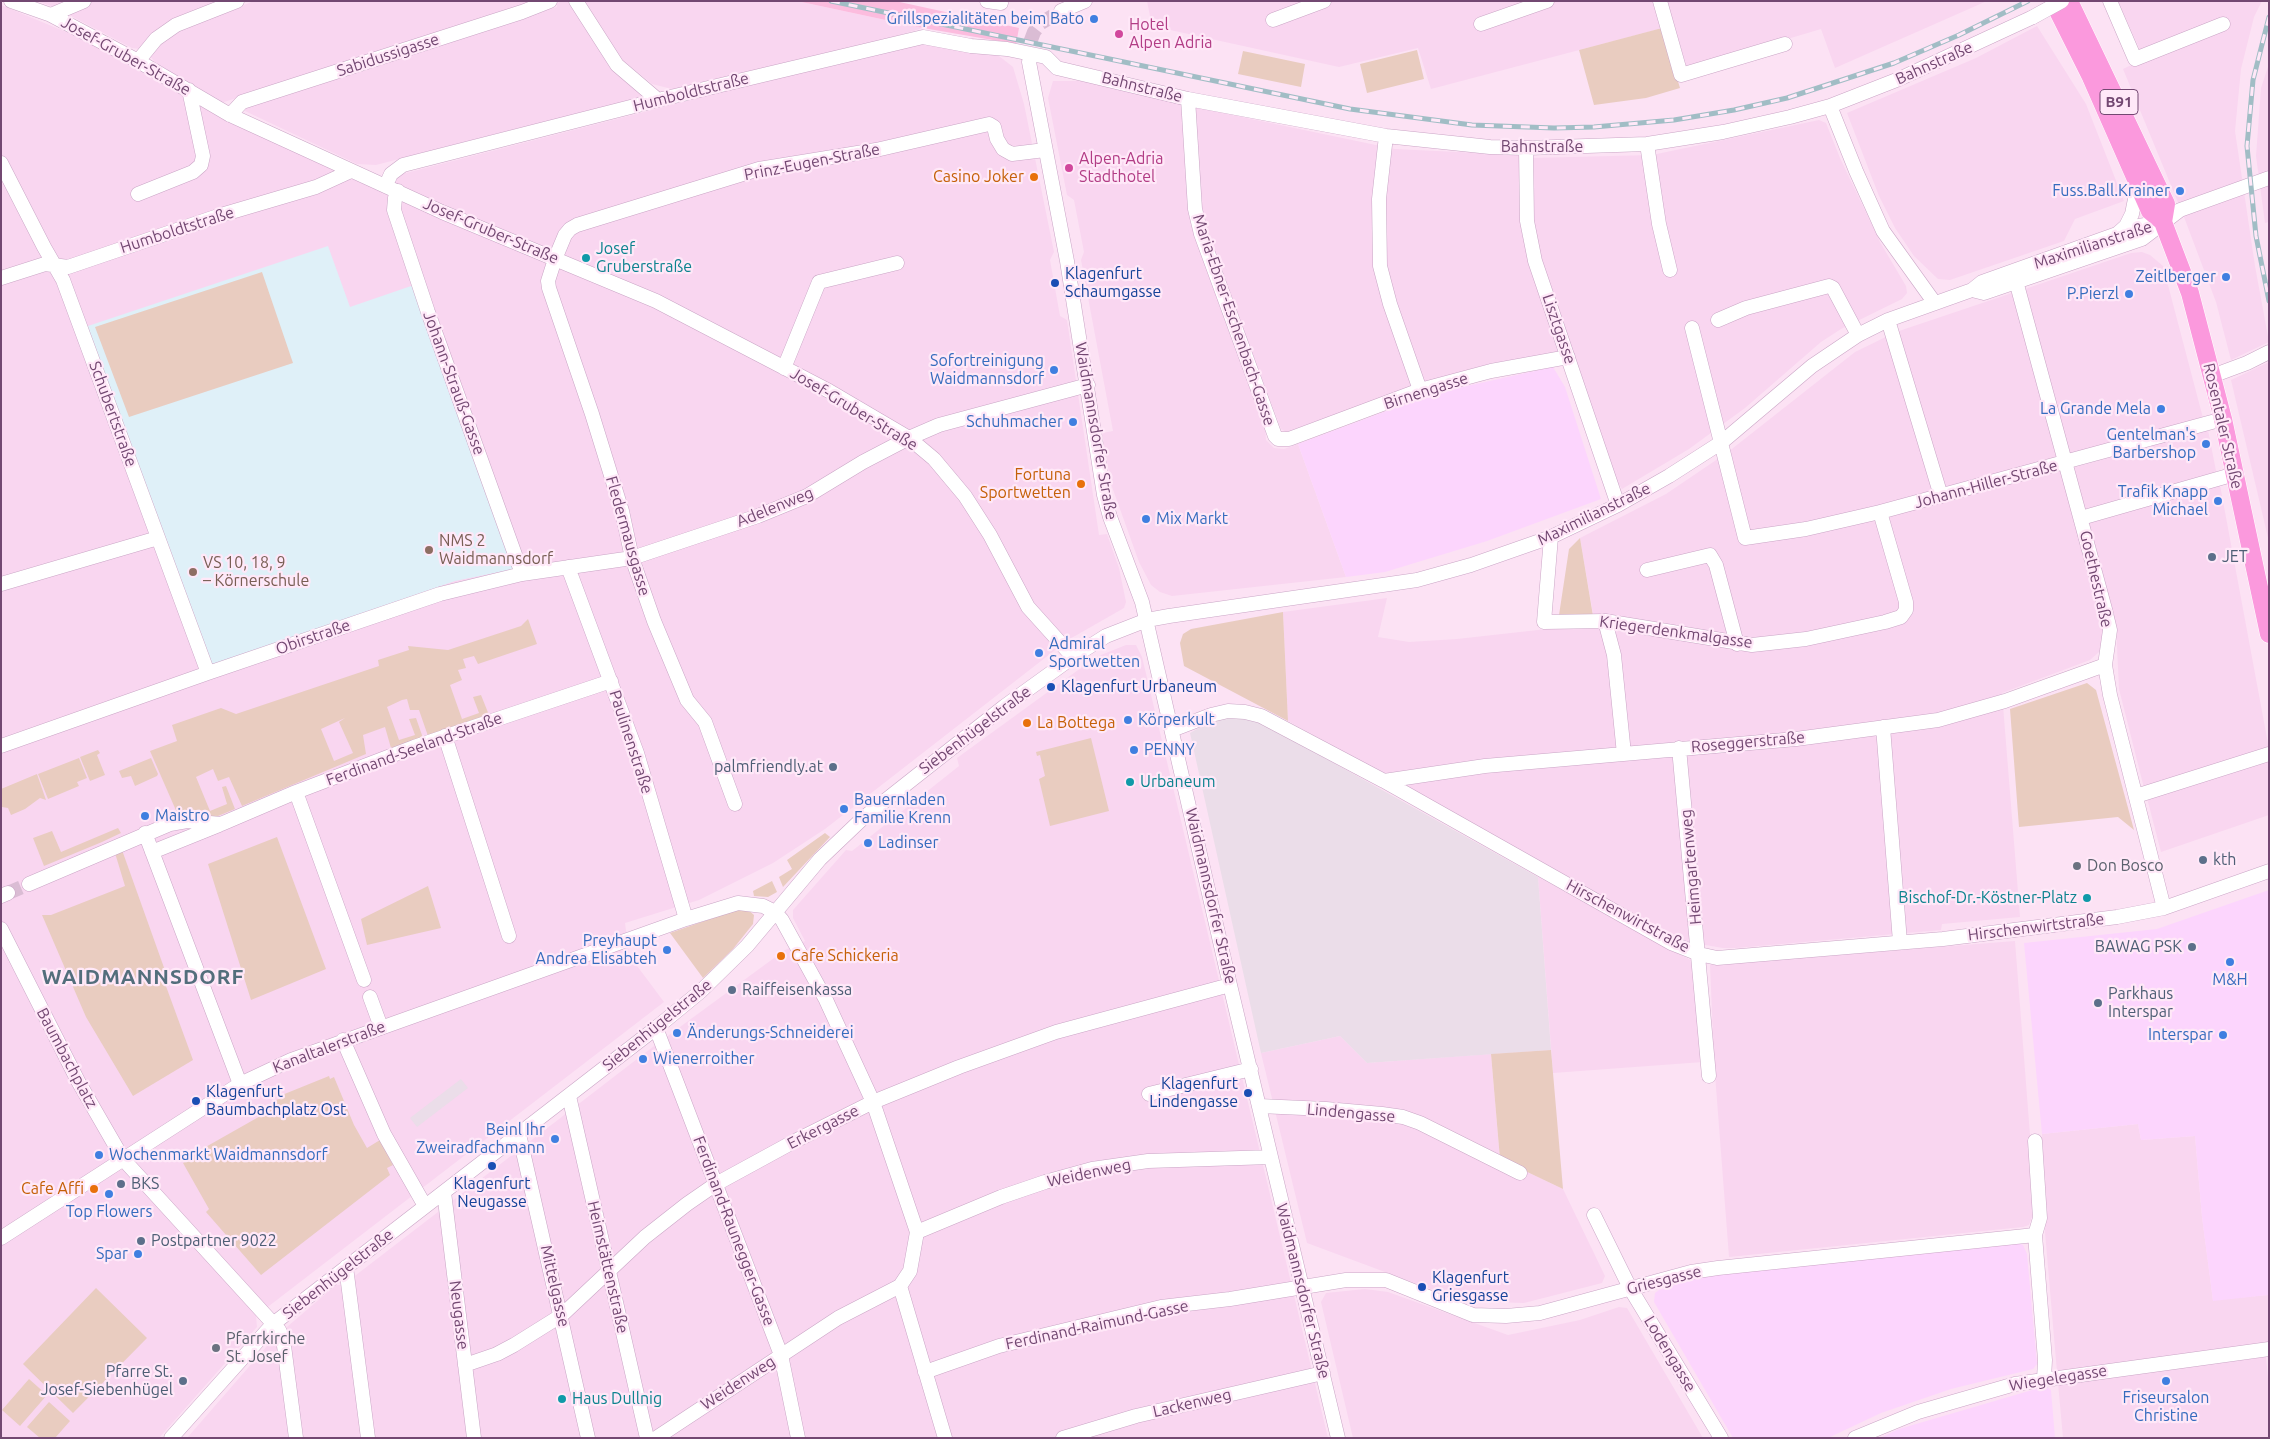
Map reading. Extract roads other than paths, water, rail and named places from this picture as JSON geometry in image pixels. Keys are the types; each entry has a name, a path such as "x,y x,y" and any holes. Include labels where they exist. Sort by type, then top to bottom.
{"main road":[{"name":"Rosentaler Straße","path":"2053,1 2091,77 2138,183 2160,213"},
{"name":"Rosentaler Straße","path":"2069,1 2160,213 2190,293 2264,589 2269,634"}],"street":[{"name":"Josef-Gruber-Straße","path":"11,1 51,15 138,61 230,115 554,259 656,301 784,368 909,438 934,459 965,496 990,535 1028,607 1073,657"},
{"path":"51,15 84,1"},
{"path":"138,61 156,39 176,26 237,1"},
{"name":"Sabidussigasse","path":"230,115 242,102 522,12 550,1"},
{"path":"576,1 617,65 658,100"},
{"path":"987,1 1001,2"},
{"path":"1061,11 1085,1"},
{"path":"1273,20 1324,1"},
{"path":"1481,24 1547,1"},
{"path":"1660,1 1681,75 1785,44"},
{"name":"Bahnstraße","path":"1007,49 1046,58 1057,68 1090,74 1188,99 1386,136 1436,142 1526,148 1647,144 1723,132 1830,106 1908,76 2033,17 2062,1"},
{"path":"2110,1 2135,59 2223,24"},
{"name":"Humboldtstraße","path":"392,188 391,174 403,165 658,100 924,37 971,46 1007,49"},
{"name":"Waidmannsdorfer Straße","path":"1028,62 1088,385 1108,510 1147,620 1230,986 1338,1438"},
{"path":"138,194 193,172 201,165 203,156 189,90"},
{"name":"Maria-Ebner-Eschenbach-Gasse","path":"1188,99 1196,209 1201,234 1275,436 1283,441 1288,440"},
{"path":"1830,106 1856,172 1884,231 1934,302"},
{"name":"Prinz-Eugen-Straße","path":"554,259 565,235 577,225 759,169 876,150 989,124 994,127 1002,149 1012,154 1045,150"},
{"path":"1386,136 1379,199 1380,266 1390,304 1420,390"},
{"path":"1647,144 1659,224 1670,270"},
{"name":"Lisztgasse","path":"1526,148 1526,206 1529,234 1535,261 1618,505"},
{"name":"Schubertstraße","path":"1,163 66,287 208,673"},
{"name":"Humboldtstraße","path":"1,278 45,264 68,267 221,215 316,187 351,170"},
{"path":"2160,213 2180,210 2269,178"},
{"path":"2116,236 2126,226 2132,214 2138,183"},
{"name":"Johann-Strauß-Gasse","path":"392,188 397,219 428,312 522,574"},
{"name":"Maximilianstraße","path":"1147,620 1394,584 1471,565 1551,537 1618,505 1669,476 1722,442 1812,366 1858,335 1888,320 1972,290 1982,282 2116,236 2139,226 2160,213"},
{"name":"Maximilianstraße","path":"1972,290 1984,293 2142,239 2160,213"},
{"name":"Fledermausgasse","path":"554,259 548,288 597,430 622,511 632,558 657,627 688,700 705,722 734,804"},
{"path":"784,368 819,282 897,263"},
{"name":"Goethestraße","path":"2016,281 2110,630 2105,665 2110,695 2164,908"},
{"path":"1718,320 1746,308 1829,286 1833,288 1858,335"},
{"path":"1888,320 1941,496"},
{"path":"1692,328 1722,442"},
{"path":"2212,376 2247,363 2269,352"},
{"name":"Birnengasse","path":"1288,440 1420,390 1491,371 1568,356"},
{"name":"Adelenweg","path":"632,558 786,506 909,438 938,425 1088,385"},
{"name":"Johann-Hiller-Straße","path":"1722,442 1745,538 1806,529 1880,512 2223,419"},
{"path":"2081,518 2235,474"},
{"name":"Kriegerdenkmalgasse","path":"1551,537 1544,622 1605,621 1752,645 1806,639 1901,617 1906,610 1906,602 1880,512"},
{"path":"1,584 158,538"},
{"path":"1647,570 1710,555 1716,565 1738,644"},
{"name":"Obirstraße","path":"1,746 440,594 522,574 632,558"},
{"name":"Paulinenstraße","path":"568,567 637,753 686,919"},
{"name":"Siebenhügelstraße","path":"171,1438 273,1324 656,1028 701,991 747,946 820,859 862,819 997,712 1073,657 1106,636 1147,620"},
{"path":"1605,621 1614,654 1624,754"},
{"name":"Roseggerstraße","path":"1384,781 1485,766 1796,739 1948,718 2005,701 2105,665"},
{"name":"Ferdinand-Seeland-Straße","path":"152,852 296,792 446,736 611,681"},
{"name":"Hirschenwirtstraße","path":"1172,730 1211,715 1228,711 1245,712 1261,716 1384,781 1671,943 1699,954 1717,958 1900,942 2117,917 2164,908 2269,871"},
{"path":"1883,727 1900,942"},
{"path":"446,736 508,936"},
{"name":"Heimgartenweg","path":"1679,748 1709,1076"},
{"path":"2136,796 2269,754"},
{"path":"296,792 364,980"},
{"name":"Ferdinand-Seeland-Straße","path":"29,884 145,833 180,822 221,824"},
{"path":"145,833 240,1084"},
{"name":"Kanaltalerstraße","path":"1,1238 240,1084 291,1060 686,919 738,903 763,906 775,912"},
{"path":"775,912 782,920 826,1000 873,1102 917,1232 910,1271 900,1286 944,1438"},
{"name":"Baumbachplatz","path":"1,929 78,1081 123,1158 273,1324 282,1338 296,1438"},
{"name":"Erkergasse","path":"465,1365 497,1354 562,1315 644,1237 716,1184 793,1142 873,1102 1056,1032 1230,986"},
{"path":"370,997 381,1027"},
{"name":"Ferdinand-Raunegger-Gasse","path":"656,1028 780,1355 798,1438"},
{"path":"343,1040 384,1134 425,1206"},
{"path":"1148,1094 1251,1069"},
{"name":"Heimstättenstraße","path":"568,1096 648,1438"},
{"name":"Lindengasse","path":"1259,1106 1335,1110 1382,1114 1403,1118 1420,1123 1520,1173"},
{"name":"Mittelgasse","path":"519,1134 562,1315 588,1438"},
{"path":"2035,1141 2040,1218 2035,1234 2045,1360 2044,1378"},
{"name":"Weidenweg","path":"917,1232 1001,1197 1092,1169 1148,1161 1271,1157"},
{"name":"Neugasse","path":"444,1192 474,1438"},
{"name":"Lodengasse","path":"1594,1215 1630,1288 1721,1438"},
{"name":"Griesgasse","path":"1302,1287 1346,1280 1386,1280 1473,1315 1506,1316 1540,1313 1691,1272 1747,1264 2035,1234"},
{"path":"346,1267 368,1438"},
{"name":"Weidenweg","path":"656,1438 838,1318 900,1286"},
{"name":"Ferdinand-Raimund-Gasse","path":"925,1372 999,1346 1124,1315 1161,1307 1302,1287"},
{"name":"Wiegelegasse","path":"1855,1438 1887,1423 1927,1409 1982,1392 2044,1378 2269,1349"},
{"name":"Lackenweg","path":"1063,1438 1136,1416 1323,1374"}],"tunnel":[{"path":"1029,62 1028,48 1034,32 1041,23 1061,11"},
{"path":"8,893 29,884"}],"railway":[{"path":"831,1 1350,109 1472,125 1554,128 1594,127 1674,120 1734,110 1787,98 1894,63 1959,35 2028,1"},
{"path":"2269,17 2253,80 2247,146 2256,236 2269,301"}],"place":[{"name":"Grillspezialitäten beim Bato","path":"1094,19"},
{"name":"Hotel Alpen Adria","path":"1119,34"},
{"name":"Alpen-Adria Stadthotel","path":"1069,168"},
{"name":"Casino Joker","path":"1034,177"},
{"name":"Fuss.Ball.Krainer","path":"2180,191"},
{"name":"Josef Gruberstraße","path":"586,258"},
{"name":"Zeitlberger","path":"2226,277"},
{"name":"Klagenfurt Schaumgasse","path":"1055,283"},
{"name":"P.Pierzl","path":"2129,294"},
{"name":"Sofortreinigung Waidmannsdorf","path":"1054,370"},
{"name":"La Grande Mela","path":"2161,409"},
{"name":"Schuhmacher","path":"1073,422"},
{"name":"Gentelman's Barbershop","path":"2206,444"},
{"name":"Fortuna Sportwetten","path":"1081,484"},
{"name":"Trafik Knapp Michael","path":"2218,501"},
{"name":"Mix Markt","path":"1146,519"},
{"name":"NMS 2 Waidmannsdorf","path":"429,550"},
{"name":"JET","path":"2212,557"},
{"name":"VS 10, 18, 9 – Körnerschule","path":"193,572"},
{"name":"Admiral Sportwetten","path":"1039,653"},
{"name":"Klagenfurt Urbaneum","path":"1051,687"},
{"name":"Körperkult","path":"1128,720"},
{"name":"La Bottega","path":"1027,723"},
{"name":"PENNY","path":"1134,750"},
{"name":"palmfriendly.at","path":"833,767"},
{"name":"Urbaneum","path":"1130,782"},
{"name":"Bauernladen Familie Krenn","path":"844,809"},
{"name":"Maistro","path":"145,816"},
{"name":"Ladinser","path":"868,843"},
{"name":"kth","path":"2203,860"},
{"name":"Don Bosco","path":"2077,866"},
{"name":"Bischof-Dr.-Köstner-Platz","path":"2087,898"},
{"name":"BAWAG PSK","path":"2192,947"},
{"name":"Preyhaupt Andrea Elisabteh","path":"667,950"},
{"name":"Cafe Schickeria","path":"781,956"},
{"name":"M&H","path":"2230,962"},
{"name":"Raiffeisenkassa","path":"732,990"},
{"name":"Parkhaus Interspar","path":"2098,1003"},
{"name":"Änderungs-Schneiderei","path":"677,1033"},
{"name":"Interspar","path":"2223,1035"},
{"name":"Wienerroither","path":"643,1059"},
{"name":"Klagenfurt Lindengasse","path":"1248,1093"},
{"name":"Klagenfurt Baumbachplatz Ost","path":"196,1101"},
{"name":"Beinl Ihr Zweiradfachmann","path":"555,1139"},
{"name":"Wochenmarkt Waidmannsdorf","path":"99,1155"},
{"name":"Klagenfurt Neugasse","path":"492,1166"},
{"name":"BKS","path":"121,1184"},
{"name":"Cafe Affi","path":"94,1189"},
{"name":"Top Flowers","path":"109,1194"},
{"name":"Postpartner 9022","path":"141,1241"},
{"name":"Spar","path":"138,1254"},
{"name":"Klagenfurt Griesgasse","path":"1422,1287"},
{"name":"Pfarrkirche St. Josef","path":"216,1348"},
{"name":"Pfarre St. Josef-Siebenhügel","path":"183,1381"},
{"name":"Friseursalon Christine","path":"2166,1381"},
{"name":"Haus Dullnig","path":"562,1399"}],"district":[{"name":"WAIDMANNSDORF","path":"143,977"}]}
